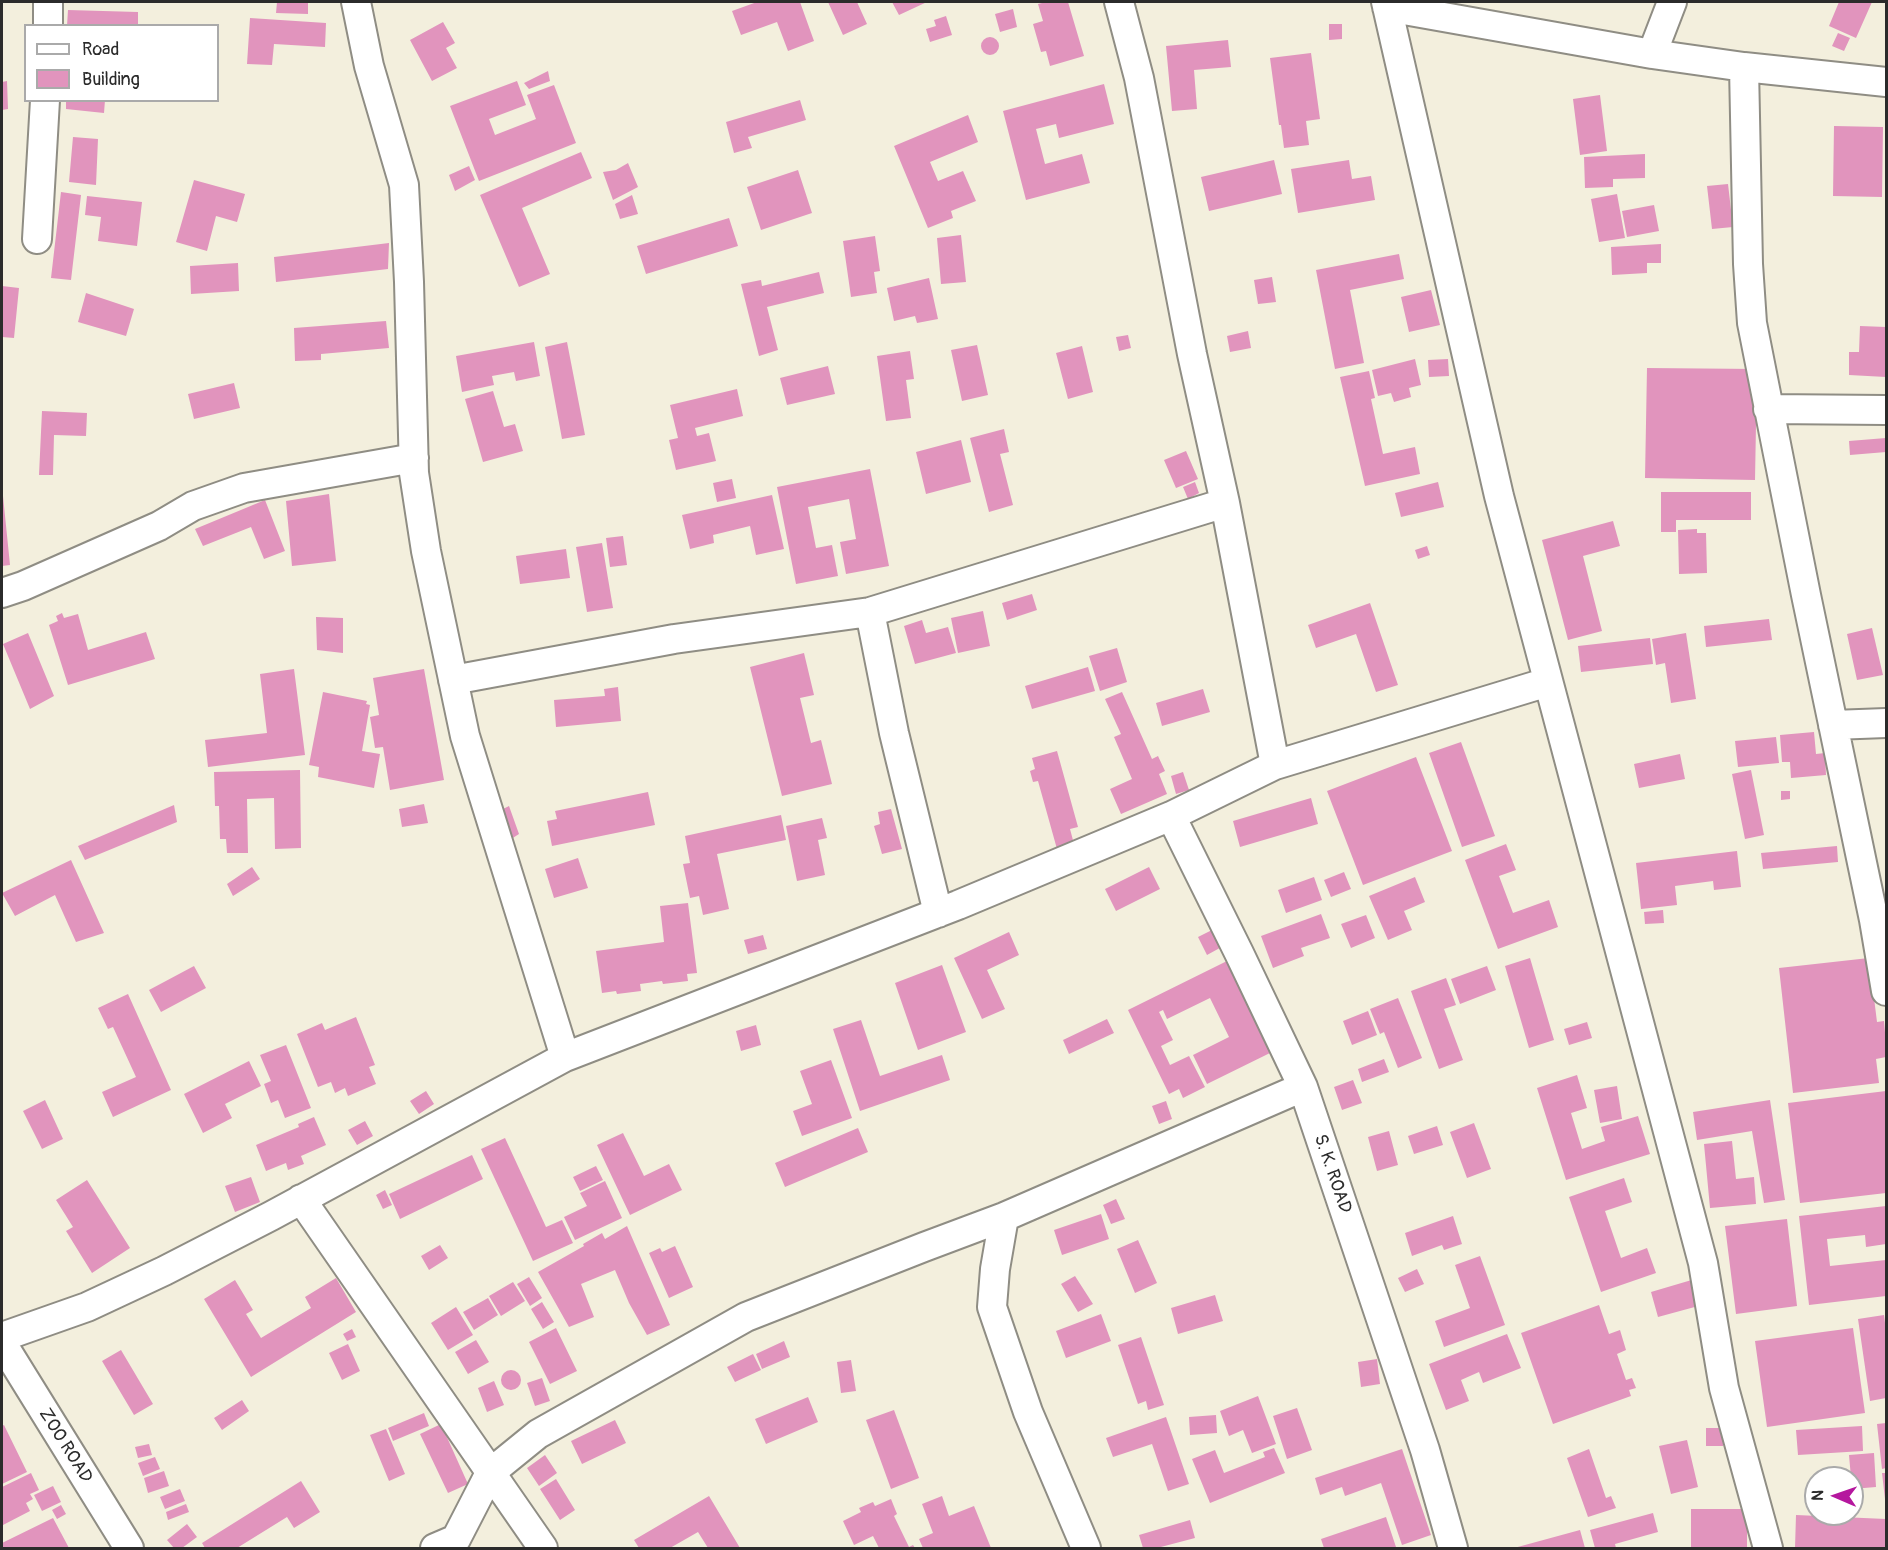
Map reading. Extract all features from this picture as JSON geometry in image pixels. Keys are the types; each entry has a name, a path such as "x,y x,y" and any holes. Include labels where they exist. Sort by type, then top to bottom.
{"street":[{"path":"48,2 48,24"},
{"path":"356,2 369,66 404,184 414,458 426,551 465,736 565,1057"},
{"path":"1119,2 1139,78 1192,354 1225,503 1275,765"},
{"path":"1652,54 1672,2"},
{"path":"1768,1548 1724,1388 1703,1263 1499,496 1386,4 1652,54 1744,67 1887,82"},
{"path":"1744,67 1748,264 1752,323 1887,991"},
{"path":"37,239 45,102"},
{"path":"1768,410 1887,410"},
{"path":"2,593 23,586 159,526 194,506 244,488 414,458"},
{"path":"453,680 674,639 870,612 1225,503"},
{"path":"870,612 894,733 938,913"},
{"path":"2,1337 87,1307 164,1271 565,1057 938,913 1171,816 1275,765 1548,682"},
{"path":"1833,725 1887,723"},
{"name":"S. K. ROAD","path":"1171,816 1303,1087 1425,1450 1453,1548"},
{"path":"435,1548 456,1539 490,1473 538,1434 746,1317 1004,1217 1303,1087"},
{"path":"301,1199 543,1548"},
{"path":"1004,1217 995,1269 992,1307 1028,1412 1086,1548"},
{"name":"ZOO ROAD","path":"2,1343 129,1548"}],"building":[{"path":"277,2 308,2 308,14 276,13"},
{"path":"757,2 800,2 814,41 788,51 777,22 741,35 732,11"},
{"path":"828,2 857,2 867,24 843,35"},
{"path":"892,2 927,2 899,15"},
{"path":"1068,2 1084,56 1050,66 1046,51 1041,52 1033,24 1043,21 1038,4"},
{"path":"1839,2 1872,2 1856,38 1829,26"},
{"path":"1013,9 1017,27 1000,32 995,14"},
{"path":"68,10 138,12 138,24 67,24"},
{"path":"946,16 952,35 930,42 926,29 936,26 934,20"},
{"path":"250,18 326,23 325,47 274,44 272,65 247,64"},
{"path":"443,22 455,43 446,48 457,68 432,81 410,40"},
{"path":"1329,24 1342,24 1342,39 1329,40"},
{"path":"1838,33 1850,38 1844,51 1832,46"},
{"path":"990,37 998,42 999,46 994,54 990,55 982,50 981,46 986,38"},
{"path":"1228,40 1231,67 1194,70 1197,109 1172,111 1166,46"},
{"path":"1311,53 1320,119 1306,121 1309,145 1284,148 1270,58"},
{"path":"548,71 550,81 529,89 524,83"},
{"path":"7,81 8,109 2,110 2,82"},
{"path":"517,81 526,105 489,119 495,135 536,119 527,95 554,85 576,143 479,181 450,106"},
{"path":"1104,84 1114,124 1059,138 1056,124 1036,129 1045,164 1082,154 1090,183 1026,200 1003,111"},
{"path":"1600,95 1607,151 1580,155 1573,99"},
{"path":"800,100 806,120 748,137 752,148 734,153 726,122"},
{"path":"66,102 105,102 104,113 66,109"},
{"path":"968,115 978,142 930,162 938,181 963,171 976,201 951,211 953,218 928,228 894,146"},
{"path":"1834,126 1883,127 1882,197 1833,196"},
{"path":"73,137 98,139 96,185 69,182"},
{"path":"581,152 592,178 522,208 550,274 519,287 480,195"},
{"path":"1645,154 1645,178 1613,179 1613,187 1585,188 1584,157"},
{"path":"1274,160 1282,194 1209,211 1201,177"},
{"path":"1349,160 1352,179 1371,176 1375,200 1298,213 1291,169"},
{"path":"628,163 638,187 613,200 603,172 616,170"},
{"path":"469,166 475,180 455,191 449,175"},
{"path":"798,170 812,213 761,230 747,187"},
{"path":"194,180 245,194 237,222 216,216 207,251 176,242"},
{"path":"1728,184 1733,227 1712,229 1707,186"},
{"path":"61,192 81,195 71,280 51,278"},
{"path":"1617,194 1625,238 1599,242 1591,199"},
{"path":"632,195 638,214 620,219 615,204"},
{"path":"87,196 142,202 137,246 98,241 101,217 85,215"},
{"path":"1654,205 1659,231 1627,237 1622,211"},
{"path":"729,218 738,246 646,274 637,246"},
{"path":"961,235 966,282 941,284 937,238"},
{"path":"875,236 880,271 874,272 877,293 851,297 843,241"},
{"path":"389,243 388,269 276,282 274,257"},
{"path":"1661,244 1661,263 1647,263 1647,273 1612,275 1611,247"},
{"path":"1399,254 1404,279 1350,290 1364,363 1335,369 1316,270"},
{"path":"238,263 239,291 191,294 190,266"},
{"path":"819,272 824,293 767,307 778,350 759,356 741,284 761,280 762,286"},
{"path":"1272,277 1276,302 1258,304 1254,280"},
{"path":"929,278 938,319 917,323 915,316 894,321 887,288"},
{"path":"2,286 19,288 14,338 2,337"},
{"path":"1431,290 1440,325 1409,332 1401,297"},
{"path":"86,293 134,309 126,336 78,322"},
{"path":"386,321 389,348 321,354 321,360 295,361 294,328"},
{"path":"1860,326 1886,327 1886,377 1849,375 1849,352 1859,352"},
{"path":"1248,331 1251,348 1230,352 1227,336"},
{"path":"1128,335 1131,348 1119,351 1116,337"},
{"path":"534,342 540,376 516,381 514,372 492,376 494,385 462,392 456,356"},
{"path":"567,342 585,435 562,439 545,347"},
{"path":"977,345 988,395 962,401 951,350"},
{"path":"1082,346 1093,392 1068,399 1056,353"},
{"path":"910,351 914,379 906,380 911,418 886,421 877,356"},
{"path":"1415,359 1421,385 1409,388 1411,397 1394,402 1391,393 1378,396 1372,370"},
{"path":"1448,359 1449,376 1429,377 1428,360"},
{"path":"828,366 835,394 787,405 780,378"},
{"path":"1647,368 1757,369 1755,480 1645,478"},
{"path":"1369,371 1375,398 1371,399 1383,454 1415,447 1420,474 1365,486 1340,377"},
{"path":"234,383 240,408 194,419 188,394"},
{"path":"737,389 743,416 695,428 697,436 709,433 716,461 676,470 669,440 678,438 670,405"},
{"path":"493,391 504,427 515,424 523,451 483,462 465,399"},
{"path":"42,411 87,413 86,436 54,435 53,475 39,475"},
{"path":"1004,429 1009,452 1000,454 1013,505 989,512 970,438"},
{"path":"1886,438 1886,452 1850,455 1849,441"},
{"path":"961,440 971,482 926,494 916,452"},
{"path":"1186,451 1198,479 1176,488 1164,460"},
{"path":"870,469 889,566 846,574 840,542 856,539 849,499 808,507 816,548 832,545 838,576 796,584 777,487"},
{"path":"732,479 736,498 717,502 713,483"},
{"path":"1195,482 1199,493 1188,499 1183,487"},
{"path":"1438,482 1444,507 1401,517 1395,493"},
{"path":"1661,492 1751,492 1751,520 1676,520 1676,532 1661,532"},
{"path":"329,494 336,561 292,566 286,501"},
{"path":"772,495 784,549 756,555 750,526 713,535 714,543 690,549 682,515"},
{"path":"2,496 10,565 2,566"},
{"path":"265,500 285,551 264,559 251,527 203,546 195,529"},
{"path":"1613,521 1620,546 1583,556 1602,631 1568,640 1542,540"},
{"path":"1697,529 1697,533 1706,533 1707,573 1679,574 1678,530"},
{"path":"623,536 627,565 610,567 606,538"},
{"path":"602,543 613,608 587,612 576,547"},
{"path":"1427,546 1430,555 1418,559 1415,550"},
{"path":"566,549 570,578 520,584 516,556"},
{"path":"1032,594 1037,610 1007,620 1002,603"},
{"path":"1370,603 1398,685 1376,692 1356,634 1316,648 1308,625"},
{"path":"983,611 990,646 958,653 951,618"},
{"path":"62,613 64,618 78,614 88,650 146,632 155,659 68,685 49,625 58,621 56,616"},
{"path":"316,617 343,618 343,653 317,650"},
{"path":"1769,619 1772,640 1706,647 1704,626"},
{"path":"922,620 926,633 948,627 956,653 915,664 904,626"},
{"path":"1872,628 1883,675 1857,680 1847,634"},
{"path":"28,633 54,696 30,709 3,644"},
{"path":"1686,633 1696,699 1671,703 1665,663 1656,665 1652,639"},
{"path":"1650,638 1653,664 1581,672 1578,646"},
{"path":"1117,648 1127,682 1100,691 1089,656"},
{"path":"804,653 814,695 800,698 811,743 821,740 832,784 782,796 750,667"},
{"path":"1088,667 1095,691 1032,709 1025,686"},
{"path":"294,669 305,755 208,767 205,740 267,733 260,674"},
{"path":"424,669 444,780 390,790 383,747 375,748 370,717 379,715 373,678"},
{"path":"618,687 621,721 556,727 554,700 605,696 604,689"},
{"path":"1203,689 1210,712 1162,726 1156,703"},
{"path":"323,692 367,701 366,704 370,705 362,751 380,754 374,788 318,777 319,767 309,765"},
{"path":"1122,692 1152,759 1158,756 1165,771 1159,774 1167,794 1121,814 1110,789 1132,779 1114,737 1121,734 1105,699"},
{"path":"1814,732 1816,754 1825,753 1826,775 1791,778 1790,762 1782,762 1780,735"},
{"path":"1776,737 1779,763 1738,767 1735,741"},
{"path":"1461,742 1495,836 1462,847 1429,753"},
{"path":"1057,751 1078,827 1070,829 1074,844 1057,849 1038,781 1033,782 1030,771 1035,769 1032,758"},
{"path":"1680,754 1685,779 1639,788 1634,764"},
{"path":"1416,757 1452,851 1363,885 1327,791"},
{"path":"300,770 301,848 275,849 274,798 247,799 248,853 227,853 226,839 220,839 219,806 215,806 214,772"},
{"path":"1751,770 1764,835 1745,839 1732,774"},
{"path":"1183,772 1189,790 1176,794 1171,776"},
{"path":"1781,791 1790,791 1790,799 1781,800"},
{"path":"648,792 655,825 552,846 547,821 557,819 555,811"},
{"path":"1311,798 1318,824 1240,847 1233,821"},
{"path":"424,804 428,823 402,827 399,809"},
{"path":"174,805 177,822 85,860 78,846"},
{"path":"509,806 519,834 505,843 499,811"},
{"path":"891,809 902,849 882,854 874,826 880,824 878,812"},
{"path":"781,815 786,840 717,854 729,909 703,915 699,896 690,898 683,864 690,863 685,836"},
{"path":"822,818 827,838 818,840 825,875 797,881 786,826"},
{"path":"1506,844 1516,870 1499,876 1513,913 1549,900 1558,927 1498,949 1465,860"},
{"path":"1837,846 1838,862 1763,869 1761,853"},
{"path":"1737,851 1741,887 1714,890 1713,881 1675,886 1677,905 1641,909 1636,863"},
{"path":"578,858 588,888 554,898 545,869"},
{"path":"71,860 104,933 76,942 55,895 15,916 2,893"},
{"path":"252,867 260,879 233,896 227,884"},
{"path":"1149,867 1160,889 1116,911 1105,889"},
{"path":"1344,872 1351,889 1331,897 1324,880"},
{"path":"1314,877 1322,900 1286,913 1278,890"},
{"path":"1415,877 1425,902 1404,911 1412,930 1388,940 1369,896"},
{"path":"688,903 697,973 687,974 688,981 640,984 641,991 602,993 596,951 664,942 660,906"},
{"path":"1663,910 1664,923 1645,924 1644,912"},
{"path":"1321,914 1330,938 1301,948 1304,956 1273,968 1261,936"},
{"path":"1366,915 1375,938 1351,948 1341,924"},
{"path":"1218,927 1227,944 1207,955 1198,937"},
{"path":"1009,932 1019,955 987,970 1005,1009 982,1019 954,958"},
{"path":"763,935 767,949 748,954 744,940"},
{"path":"1530,958 1554,1040 1529,1048 1505,966"},
{"path":"1869,958 1877,1022 1884,1021 1886,1044 1886,1057 1876,1059 1879,1083 1793,1093 1779,968"},
{"path":"1227,961 1272,1052 1207,1084 1193,1055 1229,1037 1210,998 1167,1019 1163,1010 1159,1012 1173,1040 1161,1046 1170,1065 1189,1056 1205,1087 1183,1098 1179,1089 1169,1094 1128,1010"},
{"path":"942,965 966,1032 918,1050 895,983"},
{"path":"194,966 206,988 161,1012 149,990"},
{"path":"1487,966 1496,990 1460,1004 1451,979"},
{"path":"1446,978 1456,1005 1444,1009 1463,1060 1439,1069 1411,991"},
{"path":"128,994 171,1090 113,1117 102,1092 136,1077 113,1027 108,1029 98,1008"},
{"path":"1398,998 1422,1058 1398,1068 1384,1032 1380,1034 1370,1009"},
{"path":"1368,1011 1377,1035 1352,1045 1343,1021"},
{"path":"356,1017 375,1065 369,1067 376,1084 348,1096 345,1088 335,1093 331,1082 318,1087 297,1034 322,1023 325,1030"},
{"path":"1107,1019 1114,1033 1069,1054 1063,1040"},
{"path":"861,1020 880,1076 942,1055 950,1080 860,1111 833,1029"},
{"path":"1587,1022 1592,1038 1569,1045 1564,1029"},
{"path":"756,1025 761,1045 741,1051 736,1031"},
{"path":"286,1045 311,1108 285,1118 278,1100 271,1103 264,1084 271,1081 260,1055"},
{"path":"1384,1059 1389,1072 1362,1082 1358,1069"},
{"path":"831,1060 852,1118 802,1136 793,1111 812,1104 800,1071"},
{"path":"249,1061 261,1086 225,1104 232,1118 203,1133 184,1094"},
{"path":"1577,1075 1587,1108 1571,1113 1582,1149 1605,1141 1601,1127 1638,1116 1650,1154 1566,1180 1537,1088"},
{"path":"1353,1080 1362,1103 1342,1110 1334,1087"},
{"path":"1617,1086 1622,1119 1600,1123 1594,1090"},
{"path":"426,1091 434,1104 419,1114 410,1101"},
{"path":"1886,1091 1886,1193 1800,1203 1788,1103"},
{"path":"45,1100 63,1139 42,1149 23,1111"},
{"path":"1770,1100 1785,1200 1764,1203 1752,1131 1697,1140 1693,1112"},
{"path":"1166,1101 1172,1119 1159,1124 1152,1106"},
{"path":"314,1117 326,1145 301,1156 304,1164 288,1170 286,1163 266,1171 256,1145 299,1127 298,1124"},
{"path":"365,1121 373,1136 357,1145 348,1130"},
{"path":"1474,1123 1491,1169 1467,1178 1450,1132"},
{"path":"1437,1126 1443,1145 1414,1154 1408,1136"},
{"path":"858,1128 868,1152 785,1187 775,1163"},
{"path":"1389,1131 1398,1165 1377,1171 1368,1137"},
{"path":"623,1133 644,1176 669,1164 682,1190 630,1215 597,1145"},
{"path":"505,1138 546,1227 562,1220 573,1243 533,1261 481,1149"},
{"path":"1732,1141 1736,1179 1754,1177 1756,1204 1710,1208 1704,1144"},
{"path":"472,1155 483,1179 400,1219 389,1194"},
{"path":"596,1166 603,1180 580,1191 573,1177"},
{"path":"251,1177 260,1202 235,1212 225,1186"},
{"path":"1624,1178 1632,1202 1605,1211 1621,1258 1647,1248 1656,1273 1601,1292 1569,1197"},
{"path":"87,1180 130,1248 92,1273 66,1231 73,1227 56,1200"},
{"path":"605,1181 622,1218 575,1240 564,1217 587,1206 580,1193"},
{"path":"385,1190 392,1205 383,1209 376,1195"},
{"path":"1116,1199 1125,1219 1111,1224 1103,1205"},
{"path":"1886,1206 1886,1244 1866,1247 1865,1235 1827,1239 1830,1266 1886,1260 1886,1296 1809,1305 1799,1216"},
{"path":"1101,1214 1109,1239 1062,1255 1054,1230"},
{"path":"1453,1216 1462,1244 1444,1250 1442,1245 1412,1256 1405,1233"},
{"path":"1787,1219 1797,1306 1736,1314 1725,1226"},
{"path":"627,1226 670,1325 647,1335 629,1303 615,1270 581,1284 594,1317 569,1327 538,1272 602,1233 605,1239"},
{"path":"1138,1240 1157,1283 1135,1293 1117,1249"},
{"path":"440,1245 448,1258 429,1270 421,1256"},
{"path":"675,1246 693,1287 669,1298 649,1253 660,1248 662,1252"},
{"path":"1480,1256 1505,1325 1444,1347 1435,1321 1470,1308 1455,1265"},
{"path":"1417,1269 1424,1284 1405,1292 1398,1278"},
{"path":"1075,1276 1093,1304 1078,1312 1061,1284"},
{"path":"529,1277 542,1298 530,1306 517,1284"},
{"path":"336,1278 356,1312 251,1377 204,1299 235,1280 253,1310 246,1314 261,1338 311,1308 305,1297"},
{"path":"1695,1279 1702,1305 1658,1317 1651,1292"},
{"path":"513,1282 525,1301 501,1316 489,1296"},
{"path":"1215,1295 1223,1321 1178,1334 1171,1308"},
{"path":"488,1298 498,1315 474,1330 463,1312"},
{"path":"542,1302 554,1322 543,1329 531,1309"},
{"path":"1599,1305 1609,1334 1620,1330 1626,1350 1617,1354 1626,1380 1632,1378 1636,1388 1629,1390 1631,1396 1553,1424 1521,1333"},
{"path":"456,1307 473,1335 448,1350 431,1323"},
{"path":"1101,1314 1111,1341 1066,1358 1056,1331"},
{"path":"1884,1315 1886,1398 1870,1401 1858,1319"},
{"path":"556,1328 577,1371 550,1384 529,1342"},
{"path":"1853,1328 1865,1413 1767,1427 1755,1341"},
{"path":"352,1329 356,1337 347,1341 343,1334"},
{"path":"1507,1334 1521,1368 1483,1383 1479,1372 1461,1380 1469,1401 1446,1410 1429,1364"},
{"path":"1141,1337 1164,1405 1148,1410 1146,1401 1138,1404 1118,1345"},
{"path":"476,1340 489,1362 468,1374 455,1352"},
{"path":"784,1341 790,1357 762,1369 756,1354"},
{"path":"348,1344 360,1371 342,1380 329,1353"},
{"path":"121,1350 153,1404 134,1415 102,1361"},
{"path":"753,1354 761,1370 735,1382 727,1367"},
{"path":"1377,1359 1380,1384 1361,1387 1358,1362"},
{"path":"851,1360 856,1391 841,1393 837,1362"},
{"path":"507,1370 515,1370 521,1376 521,1384 515,1390 507,1390 501,1384 501,1376"},
{"path":"542,1378 550,1401 535,1406 527,1383"},
{"path":"494,1381 504,1405 487,1412 478,1388"},
{"path":"1258,1396 1276,1444 1252,1453 1243,1430 1229,1436 1220,1411"},
{"path":"808,1397 818,1422 766,1444 755,1419"},
{"path":"242,1400 249,1411 222,1430 214,1418"},
{"path":"1297,1408 1312,1450 1287,1459 1273,1416"},
{"path":"894,1410 919,1478 891,1489 866,1420"},
{"path":"424,1413 429,1426 393,1441 388,1428"},
{"path":"1216,1415 1217,1433 1190,1435 1189,1417"},
{"path":"1166,1417 1189,1484 1168,1491 1152,1444 1113,1457 1106,1438"},
{"path":"615,1420 626,1443 582,1464 571,1441"},
{"path":"1886,1423 1886,1468 1882,1469 1877,1424"},
{"path":"441,1424 468,1484 448,1493 420,1434"},
{"path":"4,1425 27,1472 2,1484 2,1426"},
{"path":"1862,1426 1863,1451 1798,1455 1796,1430"},
{"path":"1706,1428 1723,1428 1723,1446 1706,1446"},
{"path":"386,1429 405,1474 389,1481 370,1435"},
{"path":"1687,1440 1698,1487 1671,1494 1659,1446"},
{"path":"149,1444 152,1455 138,1458 135,1447"},
{"path":"1274,1448 1285,1473 1210,1503 1192,1459 1215,1450 1224,1473 1265,1457 1263,1452"},
{"path":"1402,1449 1431,1535 1402,1545 1381,1483 1345,1496 1342,1487 1320,1495 1315,1478"},
{"path":"1589,1449 1606,1498 1611,1496 1616,1508 1588,1517 1567,1458"},
{"path":"1874,1453 1876,1487 1864,1488 1864,1466 1850,1466 1849,1455"},
{"path":"545,1455 557,1473 539,1486 527,1468"},
{"path":"155,1457 160,1469 143,1476 138,1463"},
{"path":"164,1471 169,1486 148,1493 144,1478"},
{"path":"31,1473 39,1490 30,1494 33,1499 26,1503 30,1511 3,1525 2,1487"},
{"path":"1882,1473 1886,1473 1886,1499 1885,1499"},
{"path":"556,1479 575,1510 560,1520 540,1489"},
{"path":"301,1481 320,1512 294,1528 287,1517 237,1548 205,1548 202,1543"},
{"path":"53,1486 61,1502 42,1511 34,1495"},
{"path":"180,1489 185,1501 165,1509 160,1497"},
{"path":"709,1496 740,1548 708,1548 698,1532 670,1548 639,1548 634,1540"},
{"path":"942,1496 949,1516 974,1506 991,1548 923,1548 919,1539 933,1533 922,1504"},
{"path":"891,1499 897,1514 894,1516 909,1547 913,1545 915,1548 879,1548 873,1536 854,1545 843,1521 861,1512 859,1508 873,1502 875,1506"},
{"path":"186,1504 189,1512 168,1520 166,1512"},
{"path":"61,1505 66,1514 57,1519 52,1510"},
{"path":"1691,1509 1747,1509 1747,1548 1691,1548"},
{"path":"1653,1513 1658,1532 1615,1544 1616,1548 1595,1548 1590,1530"},
{"path":"1796,1515 1804,1515 1804,1526 1864,1526 1864,1518 1886,1519 1886,1548 1795,1548"},
{"path":"1386,1517 1396,1547 1324,1548 1321,1539"},
{"path":"53,1518 69,1548 2,1548 2,1543"},
{"path":"1190,1520 1195,1538 1157,1548 1143,1548 1139,1535"},
{"path":"187,1524 197,1537 182,1548 174,1548 167,1540"},
{"path":"1580,1530 1585,1548 1514,1548"}]}
